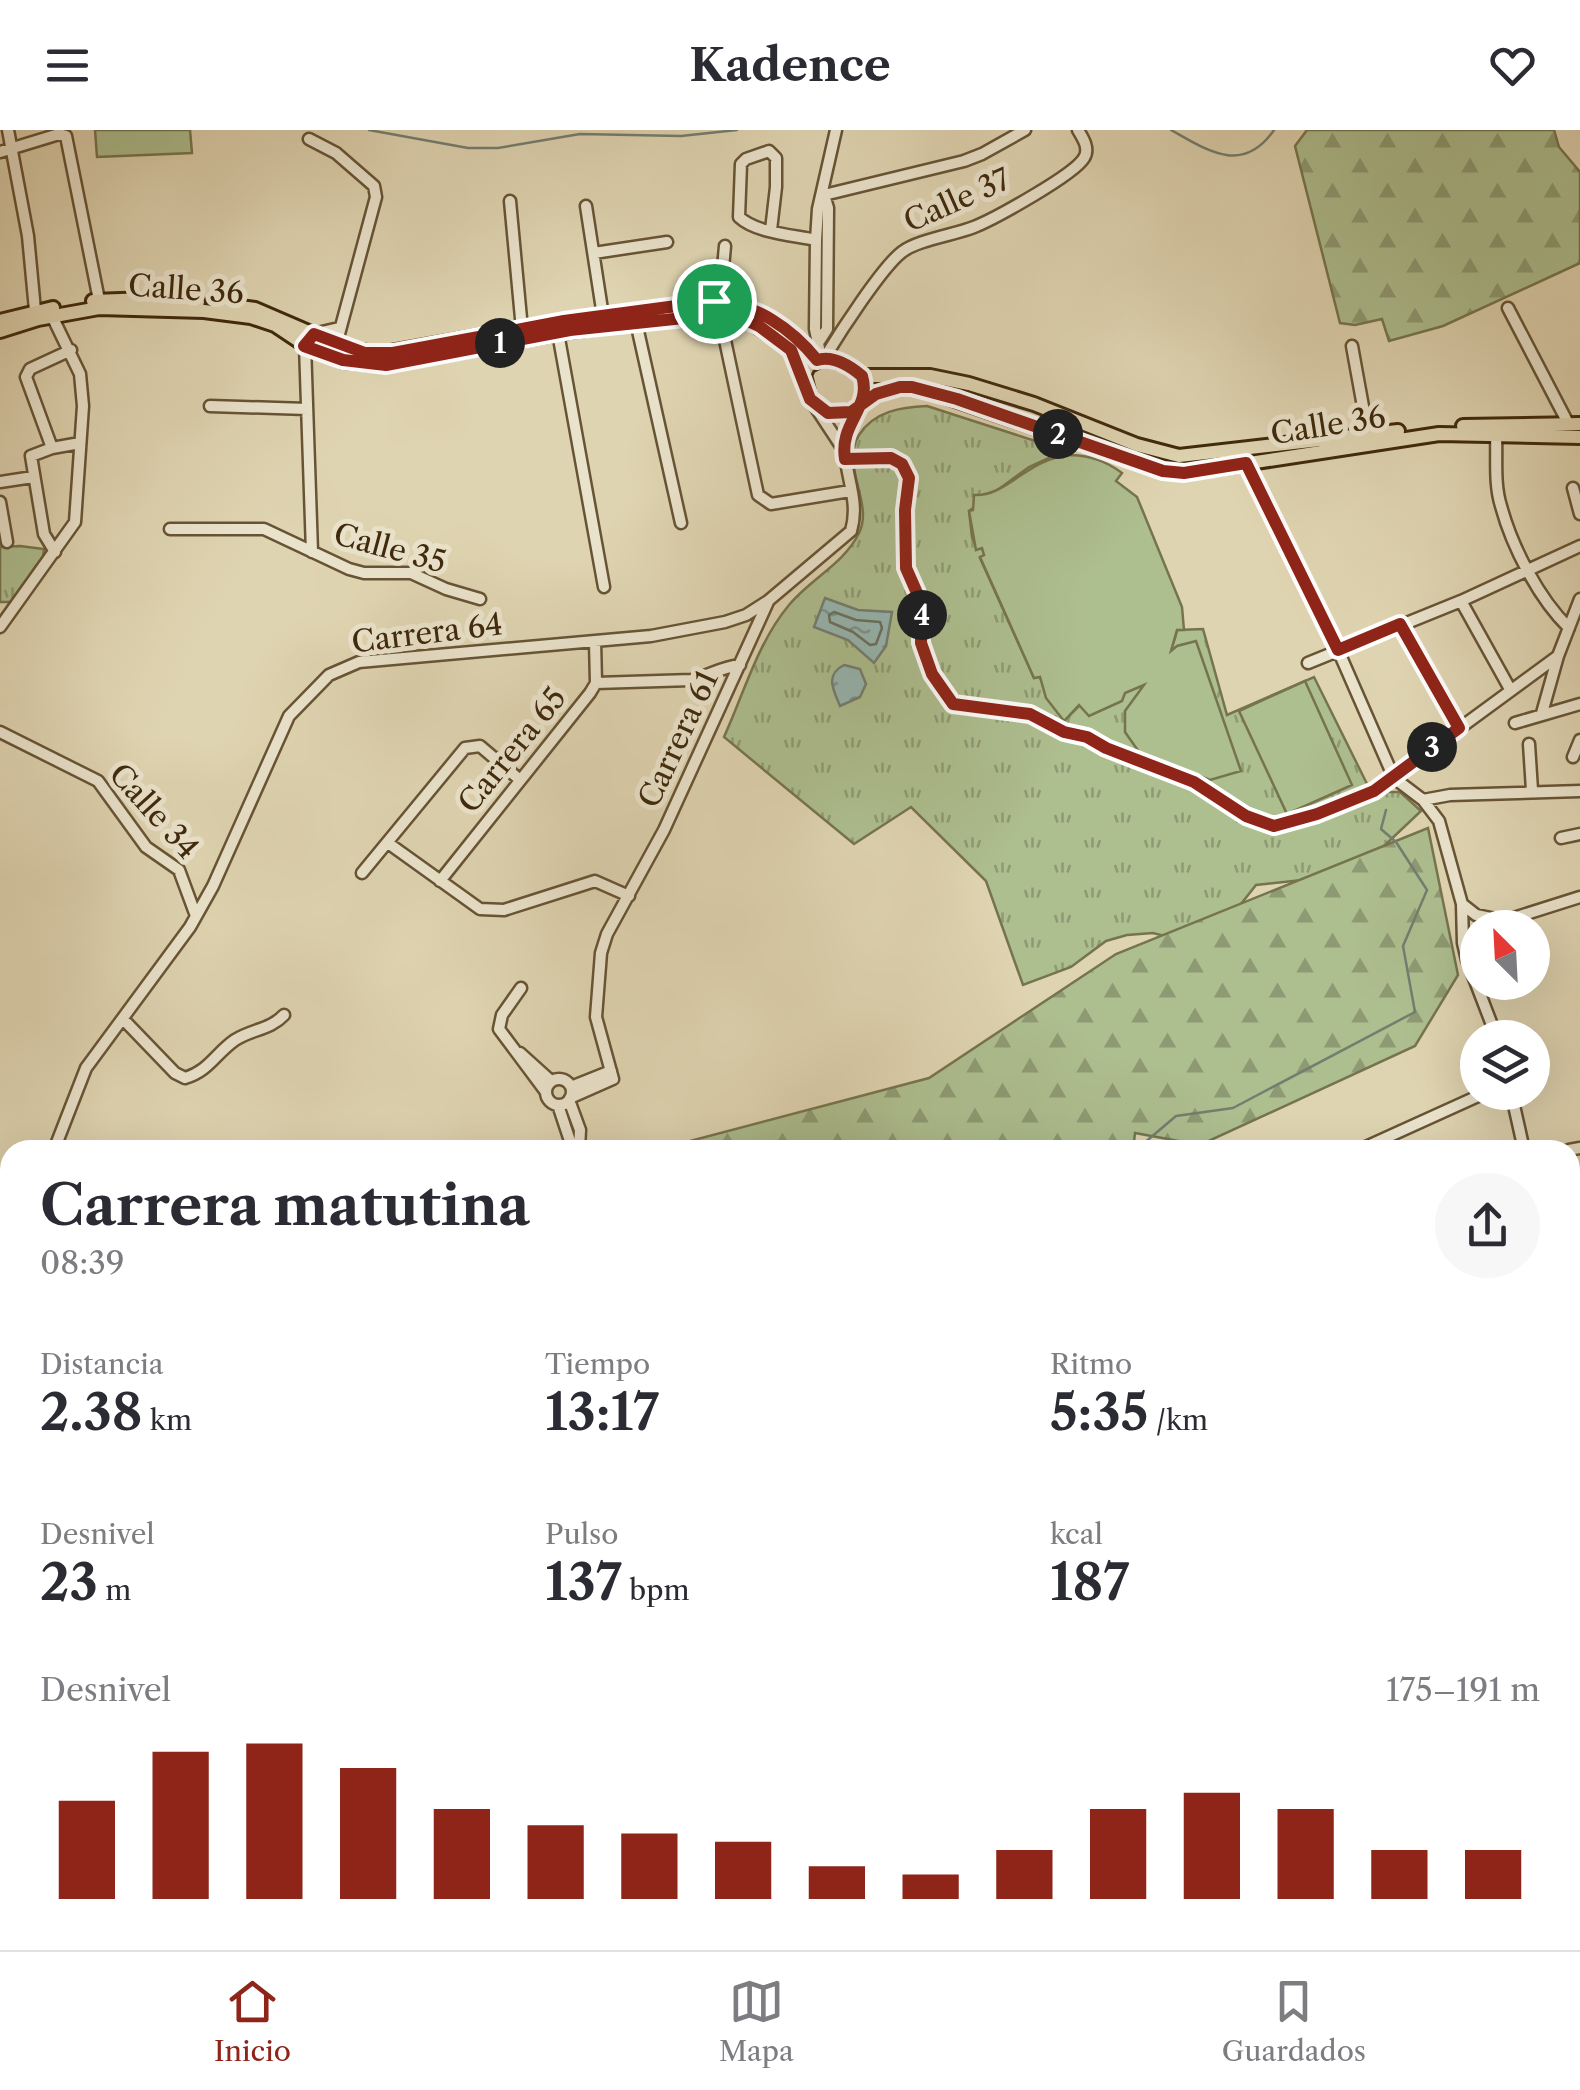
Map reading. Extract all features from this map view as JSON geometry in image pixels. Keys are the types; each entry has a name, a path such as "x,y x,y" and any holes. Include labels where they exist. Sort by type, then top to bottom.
{"main road":[{"name":"Calle 36","path":"0,321 35,310 99,300 148,299 255,309 343,360 386,365 719,307 745,318 791,350 804,382"},
{"name":"Calle 36","path":"0,330 100,308 204,311 263,321 309,340 365,353 393,353 603,316 743,304 821,358"},
{"path":"821,358 844,364 862,376 865,386 860,406 842,414 828,413 814,404 804,382 808,366 821,358"},
{"name":"Calle 36","path":"862,376 930,376 969,384 1137,445 1179,456 1429,427 1575,425"},
{"name":"Calle 36","path":"860,406 888,389 912,387 1163,471 1184,473 1414,436 1580,437"}],"street":[{"path":"8,130 5,150 28,236 35,310"},
{"path":"821,358 815,329 818,209 836,130"},
{"path":"824,195 964,160 1025,130"},
{"name":"Calle 37","path":"821,358 903,250 973,227 1007,211 1073,168 1086,151 1078,130"},
{"path":"5,150 64,134 99,300"},
{"path":"308,139 336,153 374,186 376,196 340,328 339,345"},
{"path":"770,230 776,158 768,151 741,164 738,212 743,222 770,230 816,240"},
{"path":"820,340 827,329 828,208 824,195"},
{"path":"510,201 522,329"},
{"path":"586,206 603,316"},
{"path":"594,253 667,242"},
{"path":"725,246 719,307 758,495 771,504 850,491"},
{"path":"1508,308 1575,425"},
{"path":"0,627 75,522 80,374 52,316"},
{"path":"636,322 682,522"},
{"path":"312,552 309,340 340,328"},
{"path":"558,333 604,587"},
{"path":"1352,346 1368,434"},
{"path":"52,448 26,378 30,368 71,350"},
{"name":"Carrera 64","path":"814,404 844,454"},
{"path":"210,406 307,409"},
{"name":"Carrera 64","path":"58,1140 86,1068 127,1024 214,886 289,716 329,676 359,662 382,658 650,636 746,615 851,531 855,517 844,434 860,406"},
{"path":"1496,436 1501,507 1528,569 1556,616 1575,629"},
{"path":"55,552 44,534 31,456 80,444"},
{"path":"844,454 891,458 906,470 906,568 921,602 921,643 932,674 953,704 1030,714 1064,732 1087,737 1194,782 1246,816 1274,826 1374,791 1558,656"},
{"path":"1246,463 1338,650 1394,778 1429,798 1532,790 1580,791"},
{"path":"0,482 33,477"},
{"path":"1573,488 1580,514"},
{"path":"0,502 7,542"},
{"name":"Calle 35","path":"170,529 252,527 349,569 364,573 410,573 480,598"},
{"path":"1308,663 1580,546"},
{"path":"1542,713 1558,656 1575,629 1580,599"},
{"path":"1461,600 1510,688"},
{"name":"Carrera 61","path":"567,1102 612,1075 597,1030 596,998 607,934 664,830 768,601"},
{"path":"1400,624 1459,728"},
{"name":"Carrera 65","path":"440,881 593,688 595,641"},
{"path":"593,688 602,694 612,684 691,680 724,666 740,665"},
{"path":"1516,723 1580,704"},
{"name":"Calle 34","path":"0,732 98,781 146,848 178,870 196,916"},
{"path":"1573,757 1580,740"},
{"path":"1529,744 1532,790"},
{"path":"362,873 465,748 480,746 519,779"},
{"path":"1429,798 1443,832 1462,910"},
{"path":"1561,838 1580,834"},
{"path":"388,842 470,904 491,910 504,910 595,881 628,896"},
{"path":"1536,910 1580,897"},
{"path":"1462,904 1470,910"},
{"path":"521,988 502,1015 498,1029 544,1081 550,1102 567,1102"},
{"path":"127,1024 176,1074 185,1078 204,1071 240,1037 274,1025 284,1015"},
{"path":"544,1081 565,1080 574,1140"},
{"path":"1382,1140 1460,1104"},
{"path":"1515,1110 1522,1140"}],"green space":[{"path":"95,130 190,130 192,153 97,157"},
{"path":"1307,130 1554,130 1559,147 1580,172 1580,263 1443,326 1389,341 1382,319 1355,325 1340,323 1295,146"},
{"path":"927,406 1051,446 1049,458 1029,467 969,511 972,537 985,555 980,558 1034,678 1039,676 1064,721 1080,705 1144,685 1143,680 1169,652 1177,630 1203,629 1227,715 1314,677 1374,798 1400,792 1421,811 1383,847 1330,877 1256,885 1207,947 1153,933 1127,935 1106,941 1071,967 1023,985 986,881 911,807 854,844 724,737 760,651 778,619 797,596 845,554 859,533 863,509 853,459 859,435 881,416 898,409"},
{"path":"1071,455 1098,460 1116,469 1122,473 1116,481 1137,497 1182,607 1184,630 1177,630 1171,651 1196,641 1241,771 1210,780 1139,752 1125,732 1125,711 1144,685 1125,693 1122,701 1089,716 1079,705 1064,721 1046,698 1040,677 1034,678 980,557 984,555 982,548 976,550 969,511 973,510 974,495 997,490 1042,463"},
{"path":"0,547 44,549 43,557 14,602 0,602"},
{"path":"1305,681 1352,785 1287,814 1239,711"},
{"path":"1428,828 1458,975 1415,1046 1211,1140 1173,1140 1135,1133 1134,1140 694,1140 929,1078 1116,954"}],"water":[{"path":"825,598 858,610 892,612 886,646 874,663 848,640 814,627"},
{"path":"844,665 860,669 866,684 860,697 840,706 832,678"}],"waterway":[{"path":"369,130 468,148 498,148 580,134 681,136 737,130"},
{"path":"1171,130 1225,155 1250,152 1274,130"},
{"path":"1148,1140 1176,1116 1233,1108 1415,1012 1403,946 1427,890 1396,842 1381,829 1386,810"}],"route":[{"path":"714,301 564,321 393,353 365,353 314,334 304,346 343,360 386,365 570,330 731,313 759,326 791,350 806,393 828,413 851,412 858,408 862,404 876,394 888,389 912,387 1163,471 1184,473 1246,463 1338,650 1400,624 1459,728 1374,791 1274,826 1246,816 1194,782 1138,762 1087,737 1064,732 1030,714 953,704 932,674 921,643 921,602 906,568 906,470 891,458 845,459 844,434 862,404 865,395 862,376 836,360 817,360 800,340 755,310 743,304 714,301"}]}
